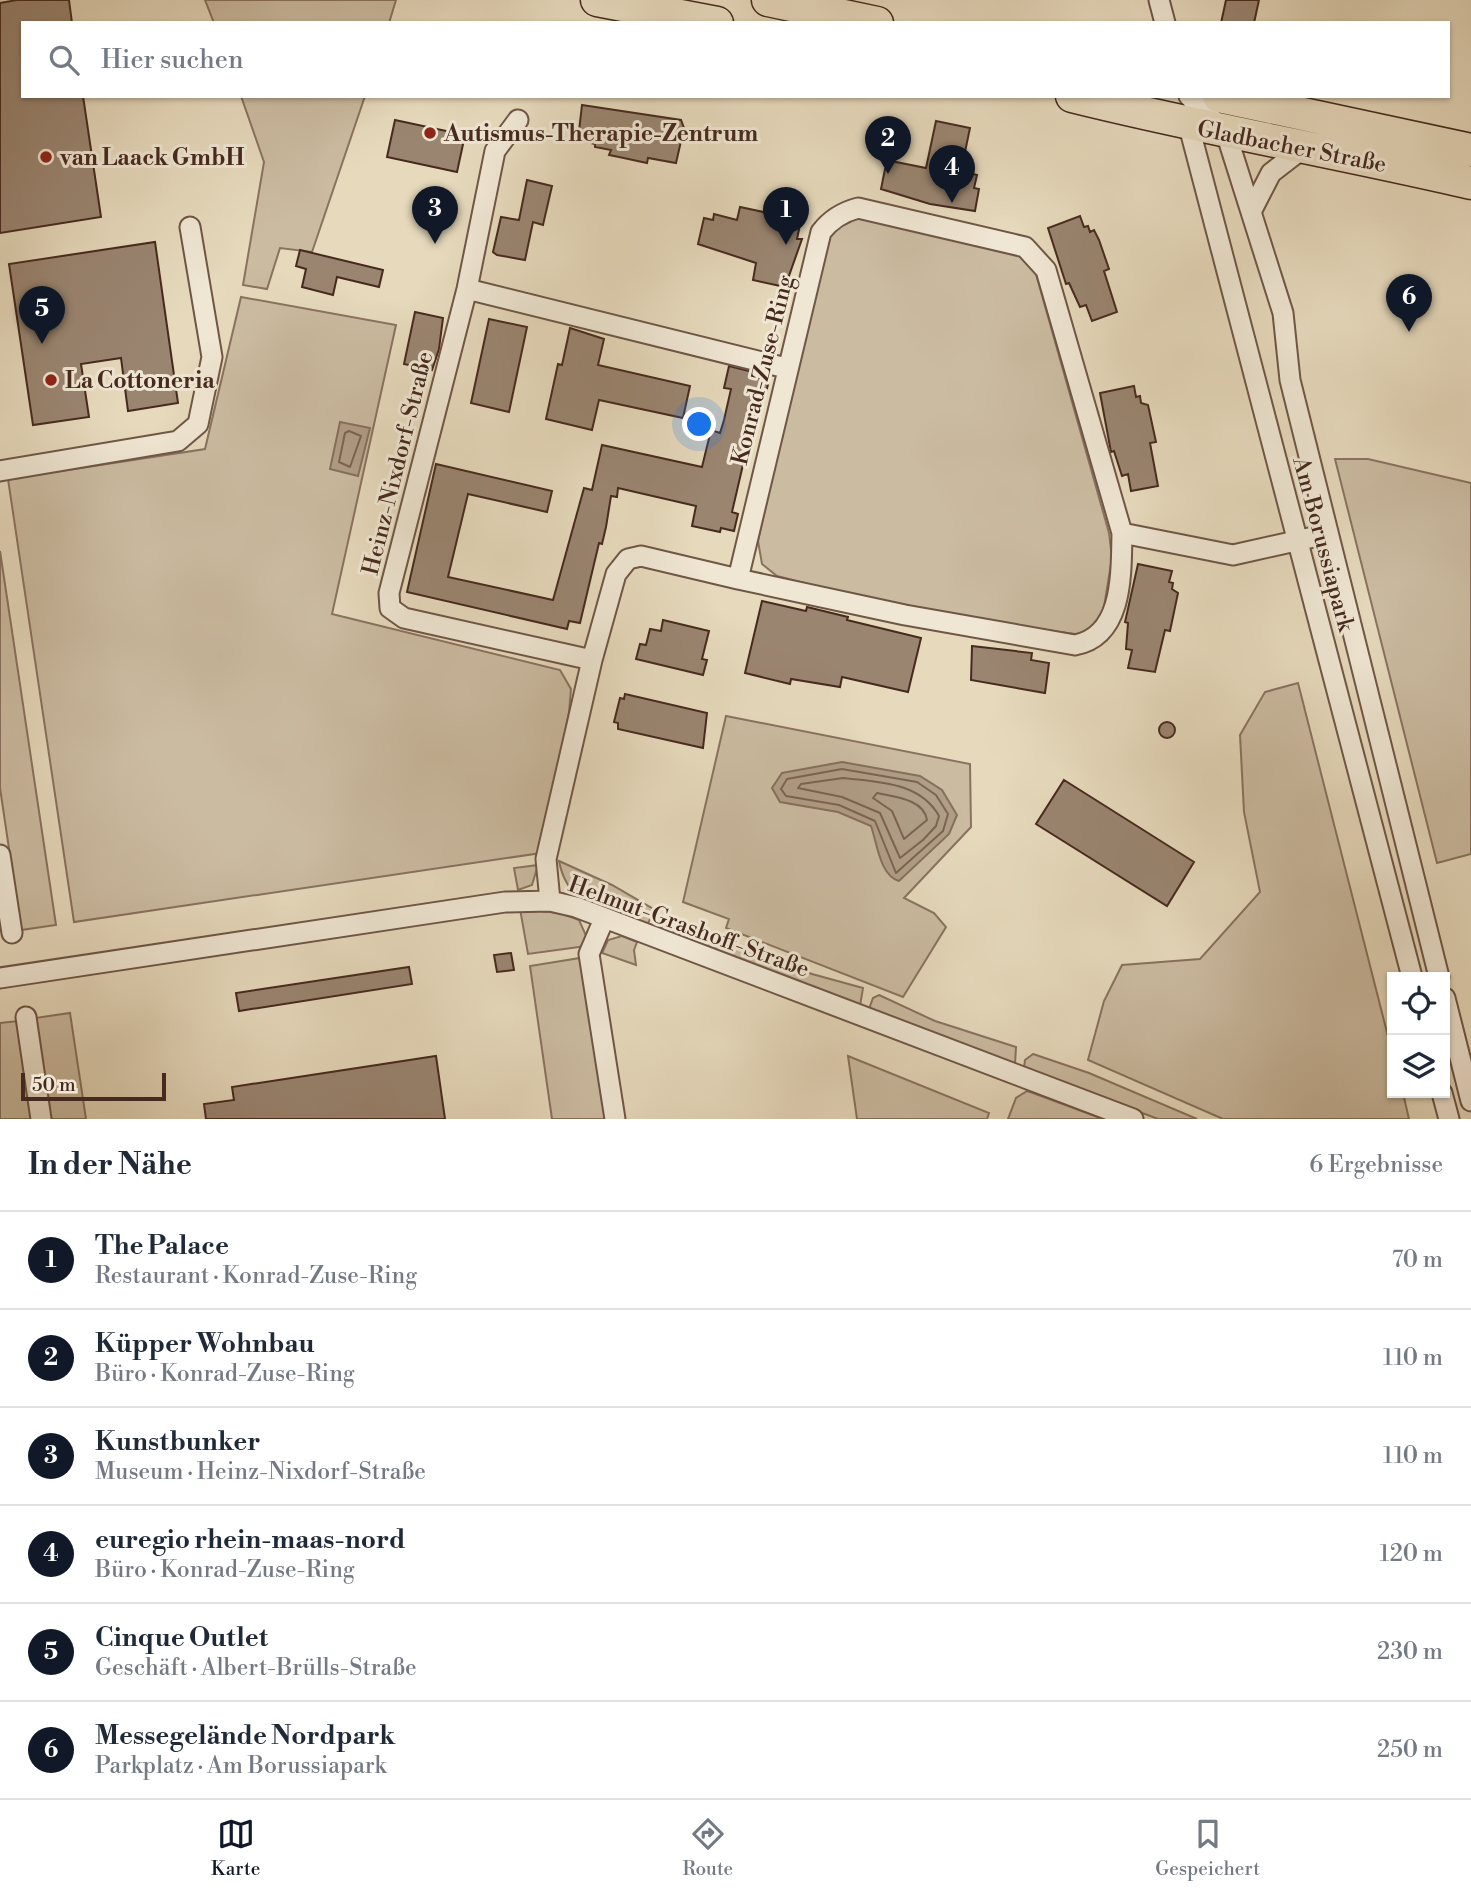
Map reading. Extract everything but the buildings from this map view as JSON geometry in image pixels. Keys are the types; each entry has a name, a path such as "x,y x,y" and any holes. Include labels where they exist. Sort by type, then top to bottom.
{"main road":[{"path":"597,0 707,21"},
{"path":"768,0 868,21"},
{"name":"Gladbacher Straße","path":"1095,98 1187,106 1226,133 1307,146 1471,183"},
{"name":"Gladbacher Straße","path":"1228,98 1471,150"}],"street":[{"path":"1159,0 1165,21"},
{"name":"Am Borussiapark","path":"1187,106 1411,972"},
{"name":"Heinz-Nixdorf-Straße","path":"518,120 495,151 467,289 389,593 390,608 404,618 592,660"},
{"name":"Am Borussiapark","path":"1226,133 1283,313 1290,380 1439,972"},
{"path":"1252,210 1271,173 1307,146"},
{"name":"Konrad-Zuse-Ring","path":"550,901 546,859 592,660 616,574 628,559 641,556 738,579 905,615 1075,645 1093,639 1111,619 1121,583 1122,533 1046,270 1025,247 858,208 845,212 821,232 786,368 738,579"},
{"path":"0,471 178,441 198,424 212,357 190,227"},
{"path":"467,289 786,368"},
{"path":"1122,533 1233,555 1327,534"},
{"path":"0,855 12,933"},
{"name":"Helmut-Grashoff-Straße","path":"0,978 505,902 550,901 1133,1119"},
{"path":"604,919 589,954 615,1119"},
{"path":"26,1017 41,1119"},
{"path":"1450,1018 1471,1101"},
{"path":"1443,1098 1448,1119"}],"shaded area":[{"path":"205,0 396,0 390,21 213,21"},
{"path":"242,98 364,98 312,252 280,248 267,289 243,285 264,162"},
{"path":"853,217 1022,254 1034,267 1109,533 1112,558 1102,619 1082,635 917,612 777,576 762,564 758,541 825,243 834,230"},
{"path":"241,297 396,325 332,614 560,670 571,689 569,712 541,853 74,922 8,479 205,449"},
{"path":"1335,459 1368,459 1471,483 1471,854 1437,863"},
{"path":"0,551 56,925 21,930 0,788"},
{"path":"1298,683 1387,1032 1387,1098 1404,1098 1409,1119 1223,1119 1088,1060 1104,1001 1122,965 1200,959 1260,892 1244,812 1240,735 1265,692"},
{"path":"726,716 970,764 971,827 904,898 934,913 946,927 903,997 726,928 729,919 683,902"},
{"path":"559,861 612,885 655,910 647,925 604,911 580,898 564,877"},
{"path":"538,865 532,885 518,890 514,868"},
{"path":"520,909 560,913 579,920 588,940 586,946 528,954"},
{"path":"668,917 812,974 863,988 860,1006 658,928"},
{"path":"622,936 637,942 634,950 636,965 602,953 608,940"},
{"path":"580,958 607,1119 552,1119 530,966"},
{"path":"879,995 935,1021 1016,1047 1015,1064 869,1009 873,998"},
{"path":"70,1013 86,1119 50,1119 35,1018"},
{"path":"18,1021 33,1119 0,1119 0,1023"},
{"path":"1033,1054 1089,1073 1197,1119 1158,1119 1024,1068 1025,1060"},
{"path":"848,1056 989,1113 987,1119 857,1119"},
{"path":"1027,1091 1103,1119 1008,1119 1016,1098"}],"water":[{"path":"340,422 370,428 358,476 330,469"},
{"path":"842,762 920,776 942,790 957,815 949,834 899,881 887,873 883,866 871,826 838,812 780,802 772,788 782,773"}],"place":[{"name":"Autismus-Therapie-Zentrum","path":"430,133"},
{"name":"van Laack GmbH","path":"46,157"},
{"name":"Küpper Wohnbau","path":"888,174"},
{"name":"euregio rhein-maas-nord","path":"952,203"},
{"name":"Kunstbunker","path":"435,244"},
{"name":"The Palace","path":"786,245"},
{"name":"Messegelände Nordpark","path":"1409,332"},
{"name":"Cinque Outlet","path":"42,344"},
{"name":"La Cottoneria","path":"51,380"}]}
